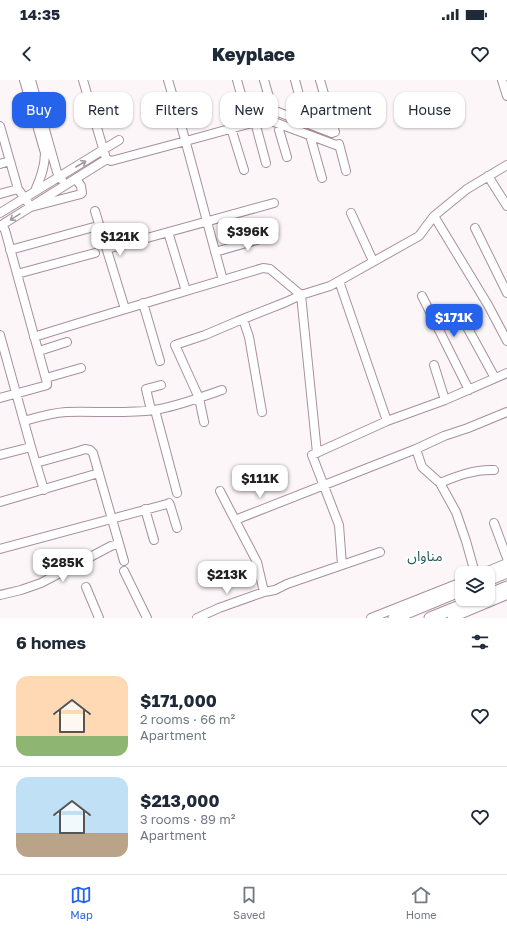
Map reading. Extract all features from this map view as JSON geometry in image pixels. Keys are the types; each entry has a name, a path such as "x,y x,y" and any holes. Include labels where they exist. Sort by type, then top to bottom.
{"highway":[{"path":"495,575 504,569"},
{"path":"394,618 455,589"},
{"path":"495,595 507,594"},
{"path":"430,618 460,606"}],"street":[{"path":"24,80 28,92"},
{"path":"31,80 34,92"},
{"path":"83,80 103,150 107,159"},
{"path":"168,80 224,280"},
{"path":"237,80 240,92"},
{"path":"264,80 268,92"},
{"path":"295,80 298,92"},
{"path":"320,80 346,171"},
{"path":"502,80 507,96"},
{"path":"278,124 336,145 339,144"},
{"path":"282,125 279,130 287,156"},
{"path":"41,128 49,156 65,186"},
{"path":"0,398 44,386 47,383 5,230 1,226 107,159 111,161 232,128 244,170"},
{"path":"254,128 266,163"},
{"path":"319,128 332,133 335,132"},
{"path":"1,132 18,189 31,207"},
{"path":"312,136 311,139 322,178"},
{"path":"0,214 119,140"},
{"path":"35,192 44,164 49,156"},
{"path":"0,164 10,161"},
{"path":"204,422 199,398 175,345 205,335 301,295 330,286 419,236 434,216 467,189 507,165"},
{"path":"488,176 507,206"},
{"path":"31,207 81,194 82,188 76,179"},
{"path":"0,194 18,189"},
{"path":"106,249 274,203"},
{"path":"95,211 126,309"},
{"path":"351,213 373,261"},
{"path":"434,216 488,305 507,341"},
{"path":"10,250 94,227"},
{"path":"475,228 507,293"},
{"path":"168,232 186,291"},
{"path":"215,252 274,234"},
{"path":"17,274 96,253"},
{"path":"34,337 263,268 270,269 301,295 317,453"},
{"path":"339,281 387,421"},
{"path":"422,296 469,390"},
{"path":"143,303 160,361"},
{"path":"460,316 495,378"},
{"path":"244,319 249,337 262,412"},
{"path":"0,335 44,490"},
{"path":"38,352 67,342"},
{"path":"434,365 445,400"},
{"path":"46,378 81,368"},
{"path":"342,565 339,525 312,455 387,421 445,400 507,373"},
{"path":"161,385 146,389 177,493"},
{"path":"24,421 66,412 153,410 199,398 222,390"},
{"path":"235,520 507,412"},
{"path":"0,455 31,447"},
{"path":"36,463 85,449 90,450 93,453 124,561"},
{"path":"416,449 422,467 440,483 456,512 473,566"},
{"path":"440,483 464,474 485,469 494,470"},
{"path":"0,502 99,473"},
{"path":"220,491 257,562 264,592"},
{"path":"0,549 111,518 169,504 177,528"},
{"path":"145,509 154,540"},
{"path":"494,522 507,558"},
{"path":"0,595 41,583 111,546 118,544"},
{"path":"197,618 219,608 264,592 275,590 287,584 380,552"},
{"path":"124,571 147,618"},
{"path":"86,587 99,618"},
{"path":"371,618 455,589"},
{"path":"452,618 507,594"}],"district":[{"name":"مناواں","path":"425,555"}]}
